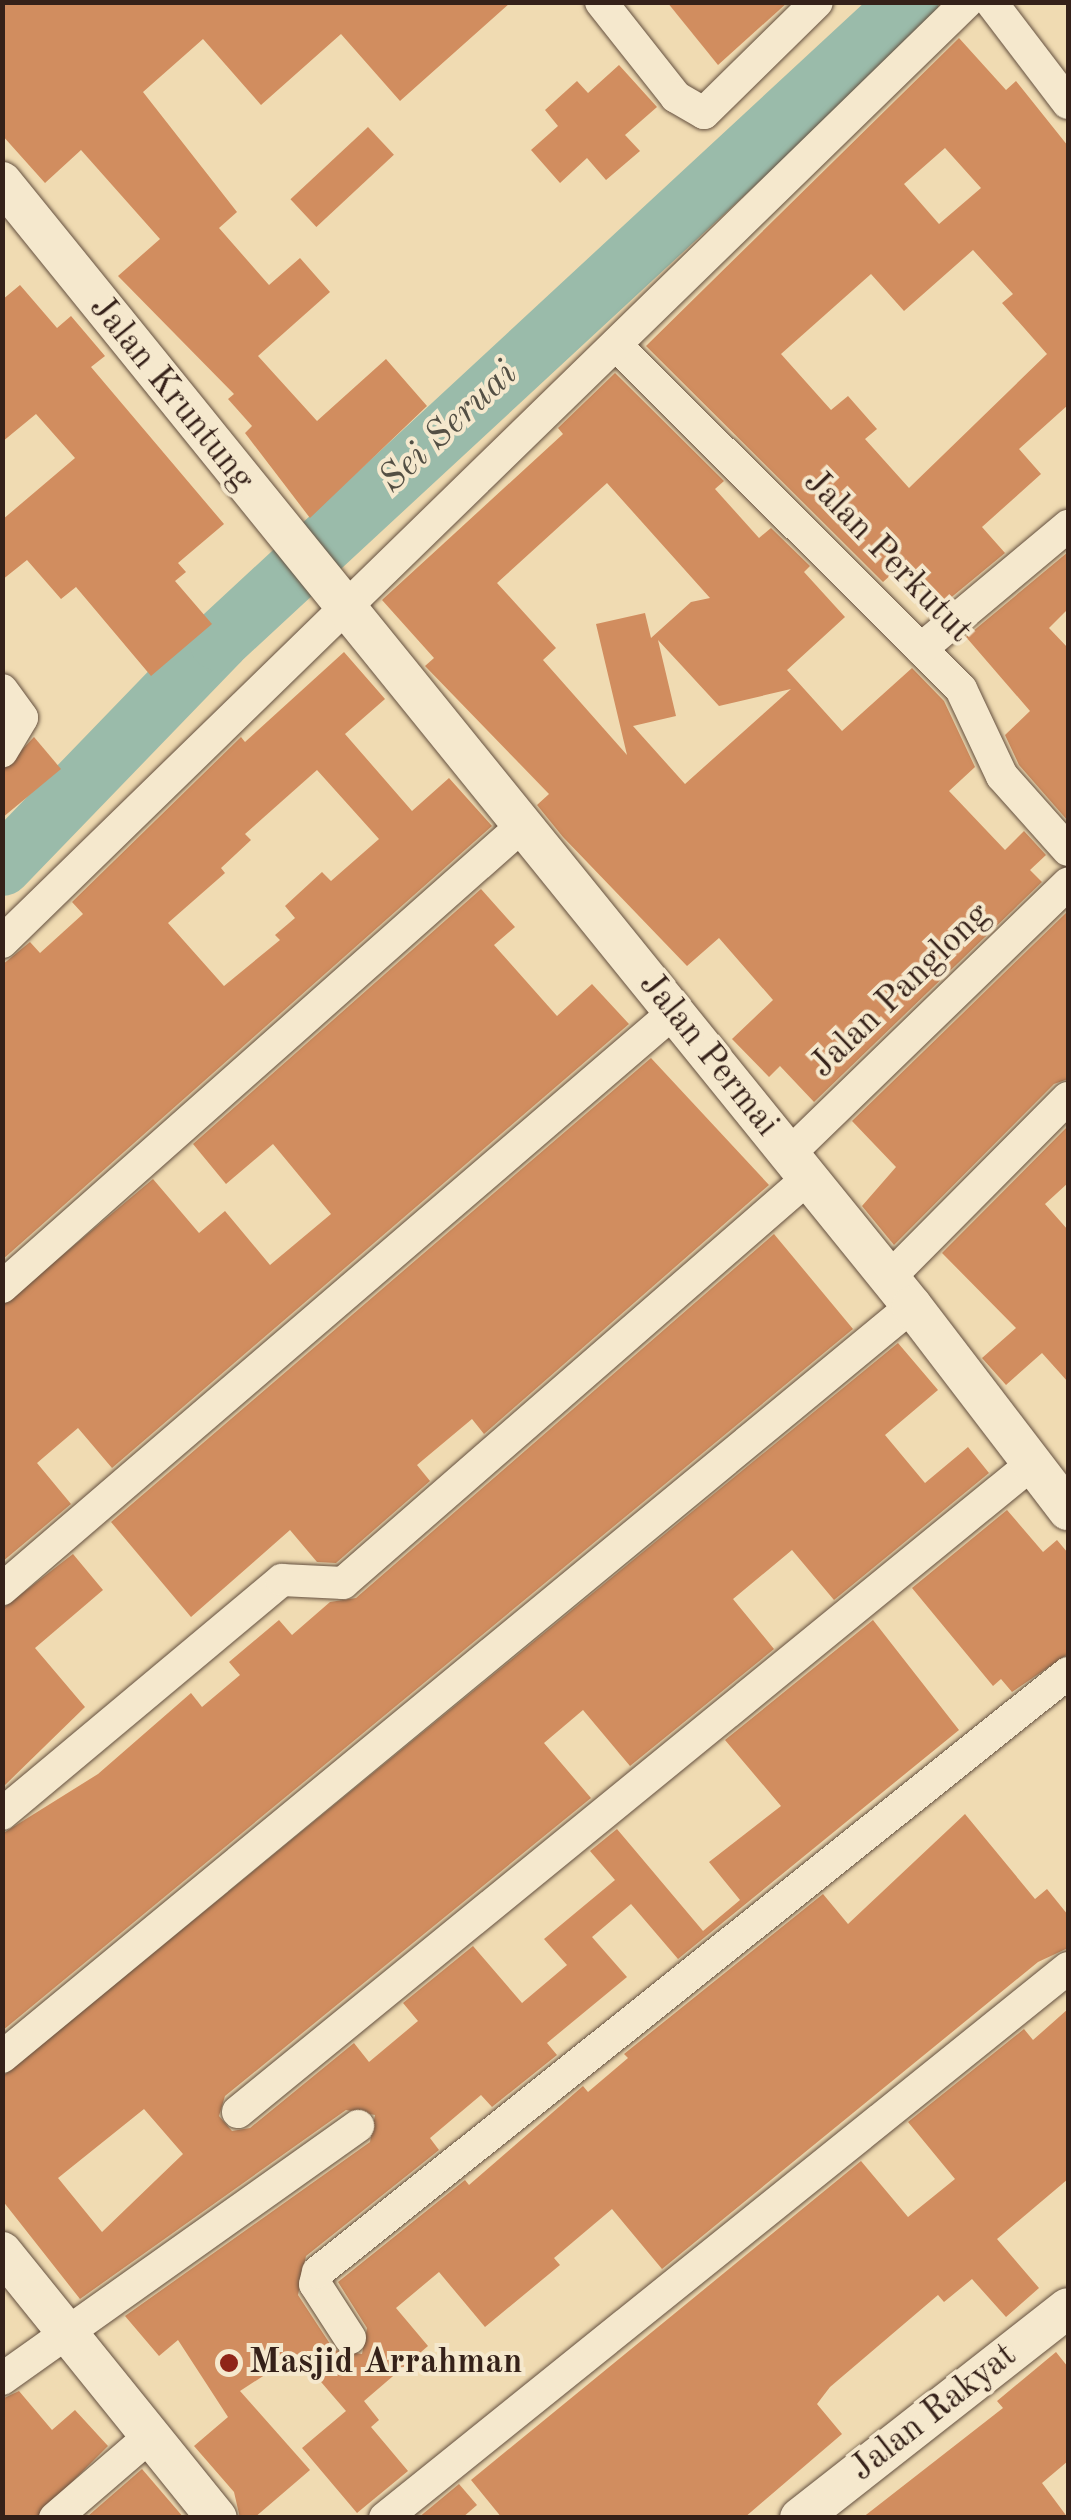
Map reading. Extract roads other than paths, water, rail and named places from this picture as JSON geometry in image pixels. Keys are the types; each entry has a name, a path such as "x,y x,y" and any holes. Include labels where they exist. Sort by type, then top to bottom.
{"street":[{"path":"601,2 676,97 704,113 817,2"},
{"path":"2,942 342,602 616,344 967,2"},
{"path":"991,2 1068,103"},
{"name":"Jalan Kruntung","path":"2,182 278,528 342,602"},
{"name":"Jalan Perkutut","path":"616,344 921,649 977,713 1002,776 1068,850"},
{"path":"921,649 1068,526"},
{"name":"Jalan Permai","path":"342,602 900,1292 1068,1510"},
{"path":"2,690 22,718 2,751"},
{"path":"2,1287 522,826"},
{"name":"Jalan Panglong","path":"2,1814 282,1580 343,1583 798,1167 1068,884"},
{"path":"2,1589 674,1012"},
{"path":"2,2057 900,1292 1068,1098"},
{"path":"238,2112 1032,1463"},
{"path":"350,2338 315,2284 318,2272 1068,1673"},
{"path":"385,2518 1068,1968"},
{"path":"2,2378 64,2328 358,2126"},
{"path":"2,2252 211,2515"},
{"name":"Jalan Rakyat","path":"800,2518 1068,2308"},
{"path":"55,2518 150,2434"}],"waterway":[{"name":"Sei Seruai","path":"2,866 219,641 909,2"}],"place":[{"name":"Masjid Arrahman","path":"229,2363"}]}
